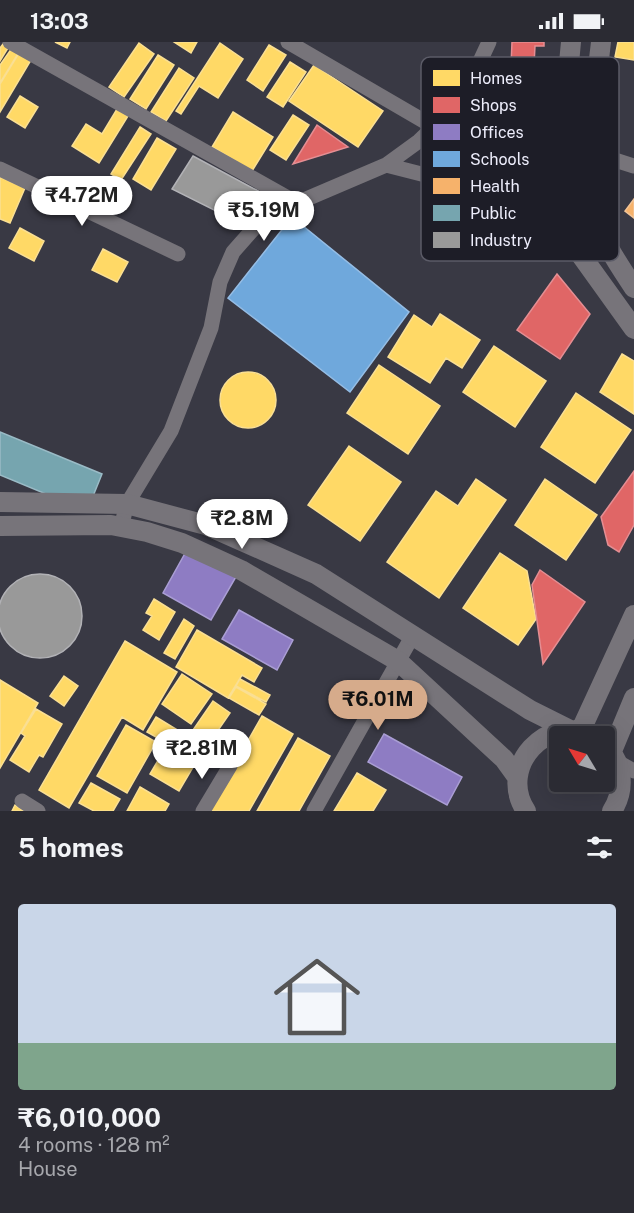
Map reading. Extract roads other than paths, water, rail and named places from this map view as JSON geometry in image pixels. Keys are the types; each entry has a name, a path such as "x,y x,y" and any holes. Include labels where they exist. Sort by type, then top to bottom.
{"street":[{"path":"10,42 297,203"},
{"path":"288,42 421,119"},
{"path":"482,57 489,42"},
{"path":"569,57 570,42"},
{"path":"600,57 601,42"},
{"path":"121,527 127,504 171,431 211,328 220,282 233,252 256,226 297,203 387,165 421,139"},
{"path":"619,161 634,166"},
{"path":"387,165 421,174"},
{"path":"0,169 178,254"},
{"path":"585,261 634,329"},
{"path":"615,261 634,288"},
{"path":"0,501 127,504 206,525 316,574 530,710 565,726"},
{"path":"0,526 111,525 147,532 182,543 241,570 399,661 504,759 518,784 526,811"},
{"path":"584,726 634,615"},
{"path":"314,811 413,635"},
{"path":"612,811 617,804 621,790 617,757 634,698"},
{"path":"515,811 520,764 535,743 549,734"},
{"path":"203,811 230,766"},
{"path":"22,801 38,811"}]}
